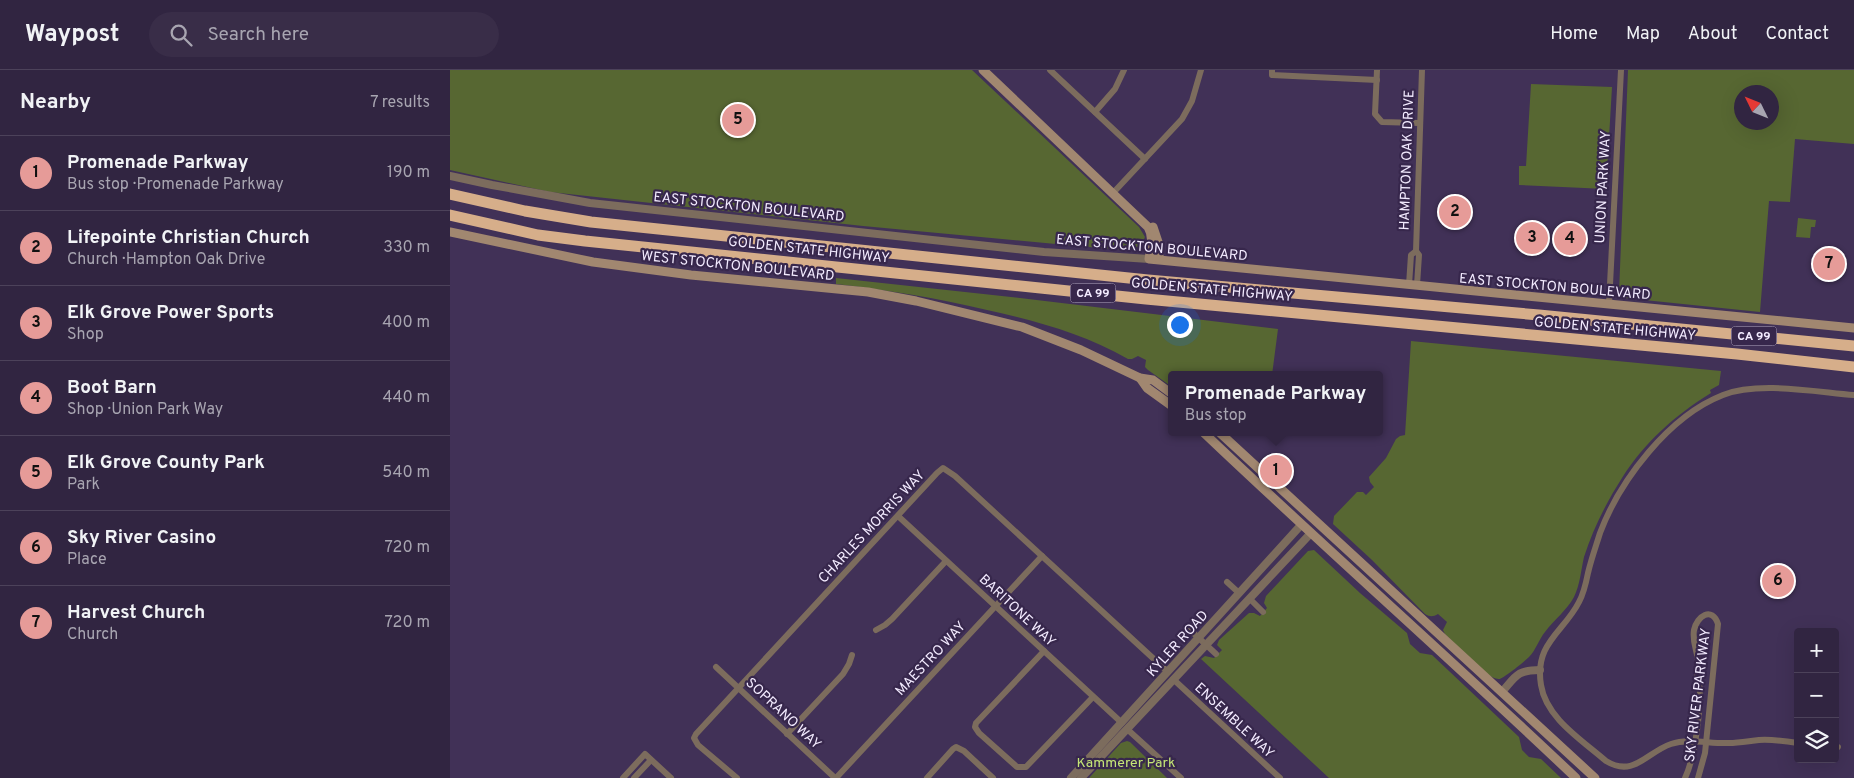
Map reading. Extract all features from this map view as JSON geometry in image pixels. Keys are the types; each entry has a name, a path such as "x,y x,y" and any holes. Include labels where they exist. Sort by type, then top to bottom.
{"highway":[{"name":"GOLDEN STATE HIGHWAY","path":"450,194 525,211 601,223 1148,280 1854,346"},
{"name":"GOLDEN STATE HIGHWAY","path":"450,215 538,235 585,241 1034,288 1728,353 1854,367"}],"main road":[{"path":"983,70 1114,192 1143,222 1151,232 1154,259"},
{"name":"WEST STOCKTON BOULEVARD","path":"450,232 593,262 691,275 868,292 916,301 1022,328 1081,350 1140,378 1153,380 1168,391"},
{"name":"EAST STOCKTON BOULEVARD","path":"1154,259 1854,328"},
{"path":"1140,378 1147,388 1168,403"},
{"path":"1207,436 1379,596 1510,714 1576,778"},
{"path":"1210,436 1218,438 1242,458 1247,458"},
{"path":"1223,436 1595,778"},
{"path":"1379,596 1392,598 1424,627 1432,630"},
{"path":"1426,638 1431,636 1435,638 1468,668 1480,674"}],"street":[{"path":"1050,70 1145,159"},
{"path":"1095,112 1115,89 1124,70"},
{"path":"1114,192 1186,113 1202,70"},
{"path":"1272,70 1272,76 1376,80"},
{"path":"1377,70 1376,114 1382,122 1419,123"},
{"name":"HAMPTON OAK DRIVE","path":"1413,285 1411,255 1416,251 1422,70"},
{"name":"UNION PARK WAY","path":"1609,304 1621,70"},
{"name":"EAST STOCKTON BOULEVARD","path":"450,176 590,203 1044,252 1154,259"},
{"path":"1794,743 1768,740 1731,744 1682,742 1659,750 1634,766 1618,766 1609,763 1551,711 1541,688 1540,670 1550,640 1580,600 1600,534 1612,507 1626,483 1645,457 1676,425 1716,398 1742,389 1769,388 1854,395"},
{"name":"CHARLES MORRIS WAY","path":"736,778 698,744 694,738 696,734 943,468 1042,556 1167,673"},
{"name":"BARITONE WAY","path":"898,516 1181,778"},
{"name":"KYLER ROAD","path":"1124,726 1167,673 1302,525"},
{"name":"KYLER ROAD","path":"1071,778 1173,679 1311,533"},
{"path":"1263,612 1250,599 1248,591 1272,564 1280,548"},
{"name":"MAESTRO WAY","path":"836,778 1042,556"},
{"path":"876,630 885,626 946,561"},
{"path":"1227,582 1239,593"},
{"name":"SKY RIVER PARKWAY","path":"1686,778 1693,757 1700,692 1697,677 1697,656 1693,642 1694,632 1700,617 1709,615 1716,619 1718,624 1704,761 1698,778"},
{"path":"1188,628 1216,654"},
{"path":"1044,652 976,723 975,727 979,733 1016,767 1026,767 1093,697"},
{"path":"787,734 843,674 852,655"},
{"name":"SOPRANO WAY","path":"716,667 836,778"},
{"path":"1502,692 1516,676 1525,670 1540,670"},
{"name":"ENSEMBLE WAY","path":"1173,679 1280,778"},
{"path":"1083,777 1094,760 1124,726"},
{"path":"927,778 956,747 964,751 993,778"},
{"path":"623,778 645,754 671,778"},
{"path":"634,778 651,760"}],"green space":[{"path":"450,70 972,70 1139,227 1145,237 1141,246 1126,250 1089,247 1079,244 1077,246 863,226 550,192 450,170"},
{"path":"1628,70 1854,70 1854,144 1795,139 1790,202 1769,201 1760,312 1625,298 1619,293"},
{"path":"1531,84 1612,87 1606,189 1519,185 1519,166 1526,166"},
{"path":"1798,218 1816,220 1815,227 1811,227 1810,238 1796,237"},
{"path":"836,278 1278,329 1273,371 1168,371 1168,384 1145,367 1146,360 1138,356 1128,359 1094,342 1060,329 949,302 836,284"},
{"path":"1411,341 1721,371 1719,385 1710,390 1711,393 1673,420 1650,442 1631,465 1596,526 1584,557 1578,588 1571,602 1545,632 1529,657 1499,679 1494,678 1479,668 1445,634 1443,630 1447,622 1438,614 1428,616 1425,614 1372,560 1333,524 1334,516 1357,492 1363,492 1366,495 1374,487 1369,477 1386,458 1396,439 1405,435"},
{"path":"1314,550 1407,633 1410,644 1420,653 1432,655 1519,737 1522,750 1529,757 1541,759 1561,778 1329,778 1201,659 1205,656 1214,658 1222,650 1217,645 1219,640 1249,613 1260,616 1267,608 1264,603 1266,596 1308,551"},
{"name":"Kammerer Park","path":"1127,741 1167,778 1089,778 1121,743"}],"place":[{"name":"Elk Grove County Park","path":"738,120"},
{"name":"Lifepointe Christian Church","path":"1455,212"},
{"name":"Elk Grove Power Sports","path":"1532,238"},
{"name":"Boot Barn","path":"1570,239"},
{"name":"Harvest Church","path":"1829,264"},
{"name":"Promenade Parkway","path":"1276,471"},
{"name":"Sky River Casino","path":"1778,581"}]}
